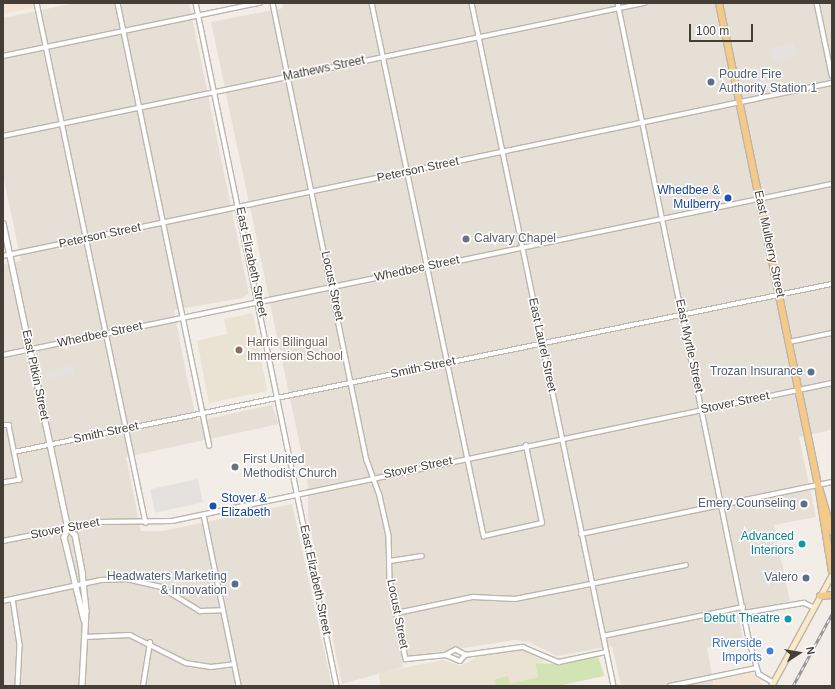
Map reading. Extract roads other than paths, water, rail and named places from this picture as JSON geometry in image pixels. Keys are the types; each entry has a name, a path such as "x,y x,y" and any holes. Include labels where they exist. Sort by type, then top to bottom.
{"highway":[{"name":"East Mulberry Street","path":"719,3 818,484 832,573"},
{"name":"East Mulberry Street","path":"818,484 832,532"},
{"path":"820,596 832,595"}],"main road":[{"path":"772,684 832,573"}],"street":[{"path":"37,3 146,522"},
{"path":"118,3 210,446"},
{"name":"East Elizabeth Street","path":"196,3 280,398 337,686"},
{"path":"3,56 260,3"},
{"name":"Locust Street","path":"273,3 352,383 389,536 390,561 397,613 409,661 446,655"},
{"path":"372,3 484,536 542,523 526,446"},
{"name":"East Laurel Street","path":"472,3 561,439 614,686"},
{"name":"East Myrtle Street","path":"618,3 756,668"},
{"name":"Mathews Street","path":"3,136 644,3"},
{"path":"816,3 832,75"},
{"name":"Peterson Street","path":"3,256 832,84"},
{"name":"Whedbee Street","path":"3,355 832,184"},
{"name":"East Pitkin Street","path":"3,223 68,528 64,537 74,585 84,620"},
{"name":"Smith Street","path":"14,452 832,284"},
{"path":"789,342 832,333"},
{"name":"Stover Street","path":"3,542 97,522 146,522 204,515 467,458 832,383"},
{"path":"3,425 9,425 20,480 3,483"},
{"path":"581,534 832,482"},
{"path":"204,515 239,686"},
{"name":"East Pitkin Street","path":"68,528 75,534 84,583 82,686"},
{"path":"390,561 422,556"},
{"path":"397,613 464,598 515,599 686,565"},
{"path":"3,601 74,585 110,579 143,581 171,592 200,611 223,610"},
{"path":"13,599 20,645 18,686"},
{"path":"744,613 804,603 813,607"},
{"path":"603,636 743,607"},
{"path":"84,637 120,633 150,643 172,658 192,665 234,664"},
{"path":"143,686 150,643"},
{"path":"446,655 456,650 465,655 523,647 559,662 606,652"},
{"path":"446,655 460,661 465,655"},
{"path":"670,686 756,668 772,684"}],"railway":[{"path":"793,686 832,614"}],"place":[{"name":"Poudre Fire Authority Station 1","path":"711,82"},
{"name":"Whedbee & Mulberry","path":"728,198"},
{"name":"Calvary Chapel","path":"466,239"},
{"name":"Harris Bilingual Immersion School","path":"239,350"},
{"name":"Trozan Insurance","path":"811,372"},
{"name":"First United Methodist Church","path":"235,467"},
{"name":"Emery Counseling","path":"804,504"},
{"name":"Stover & Elizabeth","path":"213,506"},
{"name":"Advanced Interiors","path":"802,544"},
{"name":"Valero","path":"806,578"},
{"name":"Headwaters Marketing & Innovation","path":"235,584"},
{"name":"Debut Theatre","path":"788,619"},
{"name":"Riverside Imports","path":"770,651"}]}
